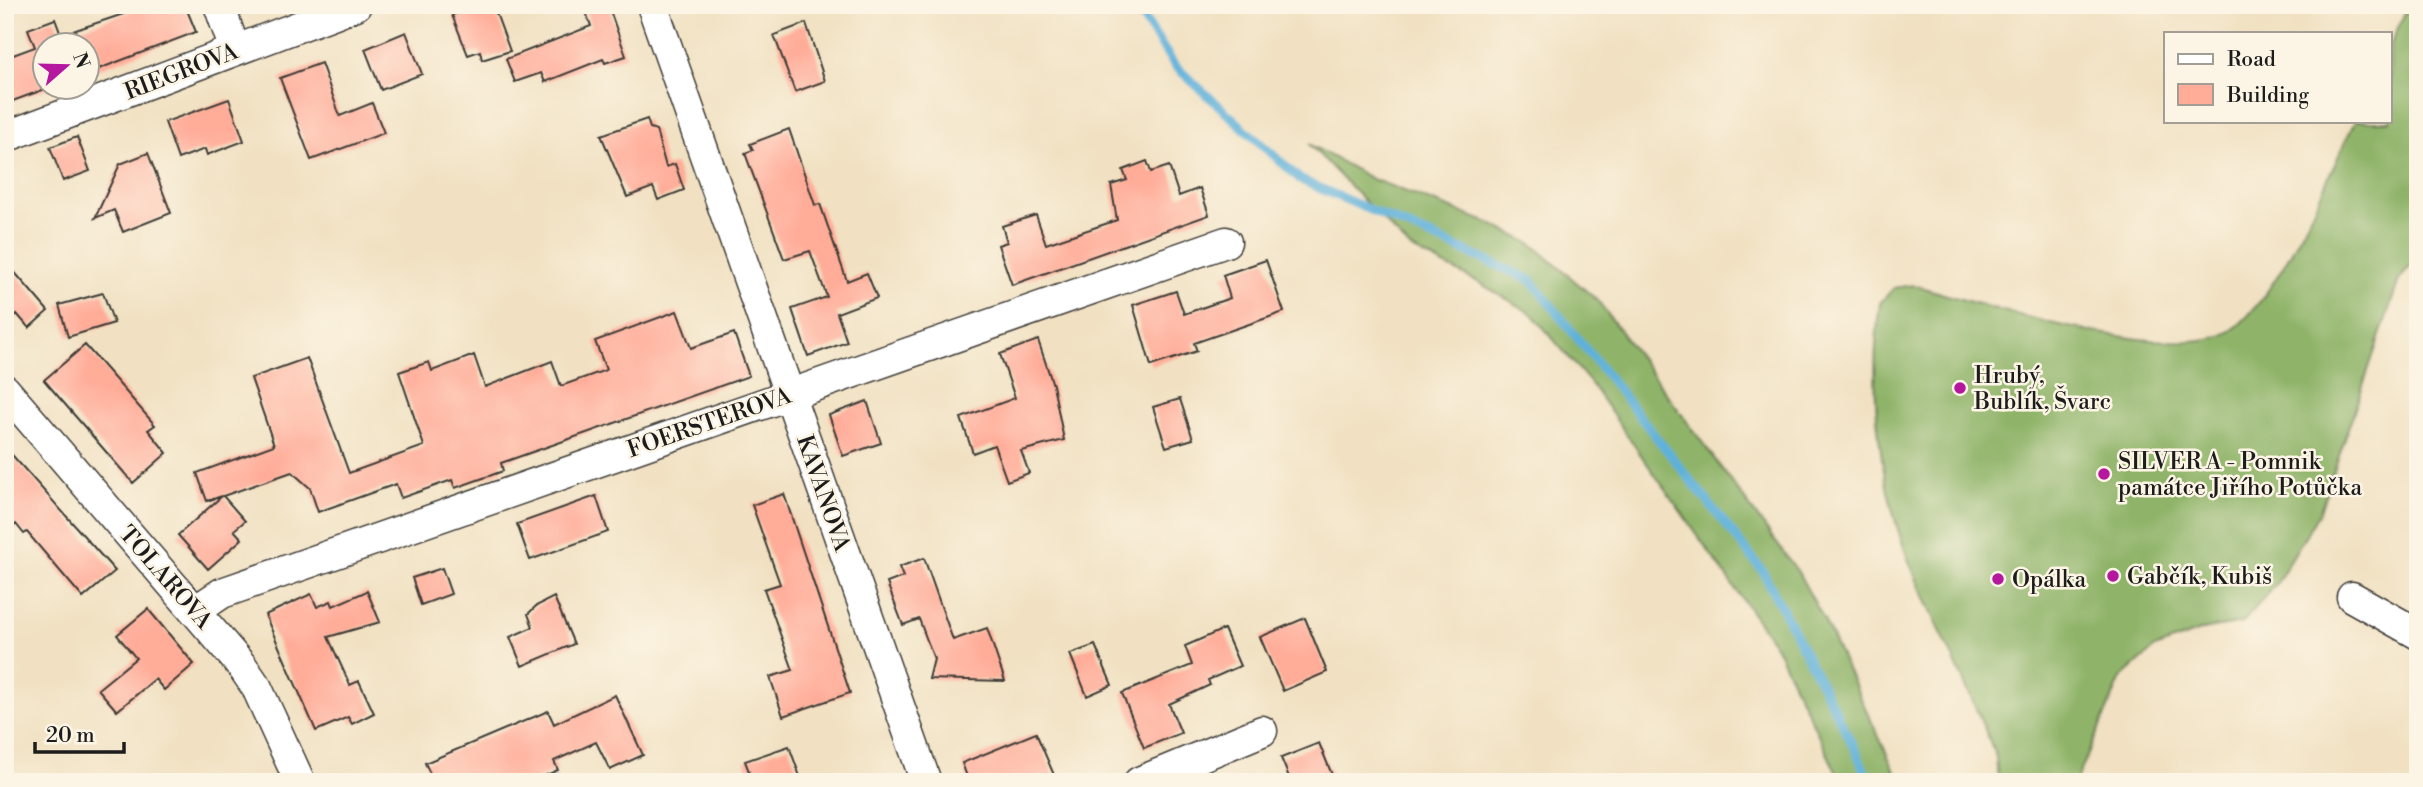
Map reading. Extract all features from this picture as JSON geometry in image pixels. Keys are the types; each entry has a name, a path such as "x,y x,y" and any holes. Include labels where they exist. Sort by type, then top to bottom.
{"street":[{"path":"219,5 235,50"},
{"name":"RIEGROVA","path":"5,137 356,5"},
{"name":"KAVANOVA","path":"652,5 926,782"},
{"name":"FOERSTEROVA","path":"195,611 222,593 1226,242"},
{"name":"TOLAROVA","path":"5,390 195,611 257,688 300,782"},
{"path":"2352,597 2418,634"},
{"path":"1139,782 1262,731"}],"green space":[{"path":"2408,5 2418,5 2418,257 2399,280 2320,511 2275,586 2242,623 2202,630 2155,648 2121,678 2076,782 1998,782 1996,757 1913,571 1892,507 1884,474 1876,405 1875,370 1880,303 1894,288 1914,285 2029,318 2127,337 2172,341 2209,339 2235,328 2253,310 2287,260 2355,122 2392,122 2392,41"},
{"path":"1309,144 1372,179 1489,223 1532,244 1598,301 1798,572 1824,620 1900,782 1841,782 1776,647 1589,381 1532,314 1476,281 1410,248"}],"building":[{"path":"150,5 185,5 196,32 102,68 102,32 70,32"},
{"path":"477,5 493,5 510,51 482,60 480,51 468,55 452,15"},
{"path":"608,5 626,56 605,63 603,59 545,82 541,73 515,82 506,59 591,26 586,12"},
{"path":"55,19 60,32 32,32 32,39 28,29"},
{"path":"806,23 825,81 795,92 774,35"},
{"path":"406,32 422,74 381,90 365,49"},
{"path":"32,48 32,94 10,102 5,89 5,58"},
{"path":"321,63 340,116 372,103 384,133 311,160 280,78"},
{"path":"229,99 244,141 207,155 205,149 178,159 165,122"},
{"path":"647,119 650,128 656,130 666,167 675,164 684,190 658,200 653,187 627,197 601,135"},
{"path":"789,129 815,205 820,204 847,281 867,273 877,298 837,313 847,342 808,356 792,309 827,297 810,251 784,259 745,153 753,150 750,144"},
{"path":"77,137 90,171 63,181 50,147"},
{"path":"148,153 171,213 123,232 114,210 95,218 120,164"},
{"path":"1147,161 1151,172 1169,166 1179,196 1200,188 1209,215 1012,285 998,245 1007,242 1002,226 1036,215 1046,244 1117,220 1111,185 1127,180 1123,170"},
{"path":"1266,260 1284,312 1194,343 1197,351 1151,366 1133,305 1176,291 1184,314 1230,298 1223,275"},
{"path":"5,261 48,311 29,328 17,314 5,324"},
{"path":"103,293 114,323 68,337 59,305"},
{"path":"677,311 691,348 734,333 749,376 501,463 503,471 455,488 452,480 401,498 396,484 318,512 310,488 292,472 223,496 245,521 234,530 242,539 208,569 178,535 222,496 207,501 197,473 274,445 251,378 307,358 349,473 424,446 399,372 429,362 432,371 474,355 485,387 552,361 561,386 606,370 595,341"},
{"path":"1038,340 1053,385 1064,440 1021,451 1029,473 1007,481 994,445 973,453 961,418 1015,398 1000,354"},
{"path":"85,345 155,425 148,430 167,453 133,483 44,380"},
{"path":"1180,399 1193,439 1166,447 1153,407"},
{"path":"867,401 881,443 843,456 829,415"},
{"path":"5,447 115,571 83,598 27,532 24,534 16,524 5,532"},
{"path":"784,494 850,693 783,716 770,677 793,670 764,589 780,584 752,505"},
{"path":"596,496 608,532 530,560 517,524"},
{"path":"924,558 953,640 987,628 1005,681 929,679 934,659 919,619 903,625 887,583 903,577 899,567"},
{"path":"442,568 451,594 421,605 412,578"},
{"path":"367,591 380,622 328,637 350,685 359,681 374,713 352,724 348,717 316,731 265,615 311,594 317,607 331,601 333,606"},
{"path":"554,597 574,644 522,666 510,637 533,627 528,614 536,606"},
{"path":"148,609 194,664 164,690 155,679 117,711 98,689 136,658 117,635"},
{"path":"1305,618 1327,672 1283,691 1260,637"},
{"path":"1224,629 1240,666 1208,680 1210,685 1169,704 1181,733 1144,748 1122,693 1192,665 1185,646"},
{"path":"1095,645 1112,685 1087,696 1070,654"},
{"path":"615,695 643,755 610,770 596,742 554,761 558,770 531,782 434,782 425,763 548,711 554,724"},
{"path":"1036,733 1057,782 969,782 962,763"},
{"path":"1319,743 1335,782 1291,782 1281,758"},
{"path":"789,746 802,782 753,782 745,761"}],"waterway":[{"path":"1135,5 1175,66 1301,180 1531,280 1762,570 1856,751 1869,782"}],"place":[{"name":"Hrubý, Bublík, Švarc","path":"1960,388"},
{"name":"SILVER A - Pomnik památce Jiřího Potůčka","path":"2104,474"},
{"name":"Gabčík, Kubiš","path":"2113,576"},
{"name":"Opálka","path":"1998,579"}]}
